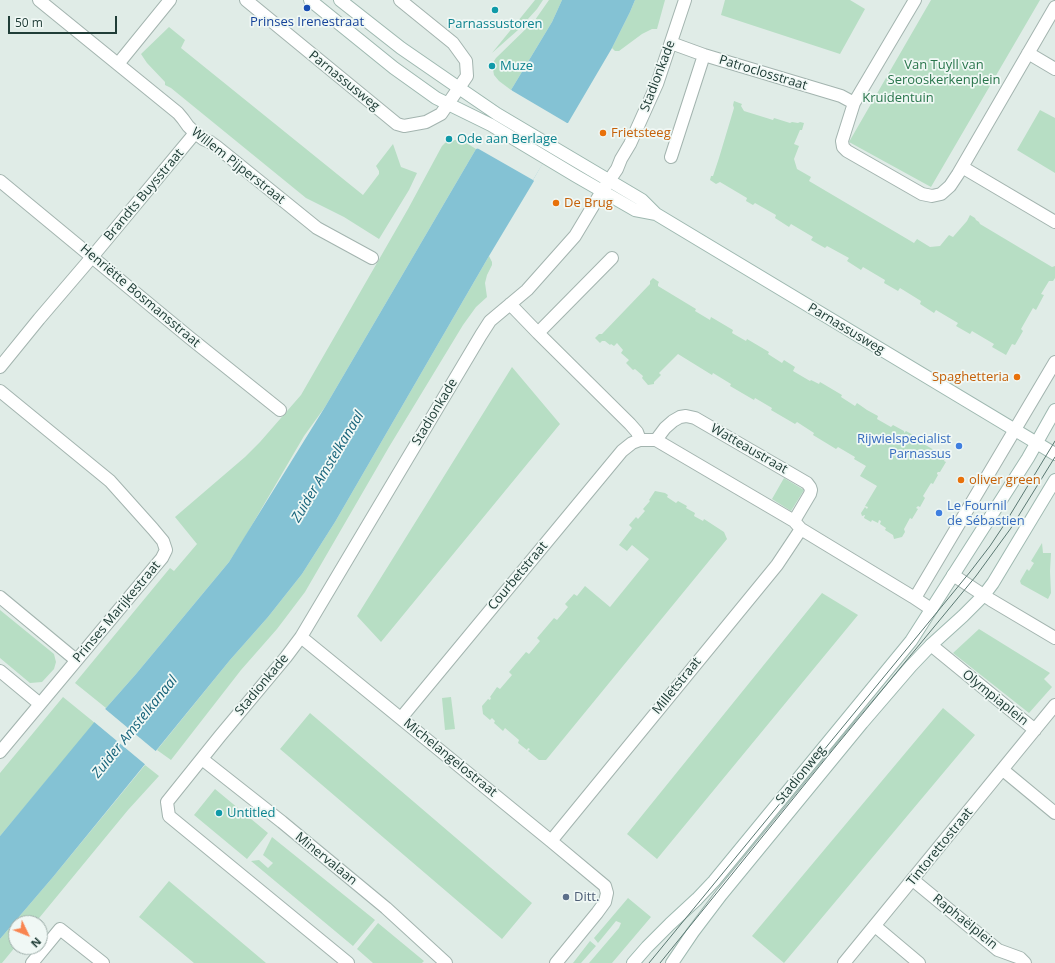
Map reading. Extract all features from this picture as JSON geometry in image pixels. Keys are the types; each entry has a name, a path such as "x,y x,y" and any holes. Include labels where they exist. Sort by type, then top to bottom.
{"street":[{"name":"Willem Pijperstraat","path":"40,0 178,113 195,133 217,147 317,228 372,258"},
{"path":"118,64 170,0"},
{"name":"Parnassusweg","path":"246,0 397,124 404,126 426,122 445,109"},
{"name":"Parnassusweg","path":"310,0 394,68 436,98 445,109 491,125 546,159 635,210 656,214"},
{"name":"Parnassusweg","path":"340,0 401,48 497,114 642,200 656,214 1037,443"},
{"path":"400,0 453,43 466,61 467,76 445,109"},
{"name":"Stadionkade","path":"348,963 169,816 167,802 301,637 490,321 527,290 575,236 602,191 617,170 621,158 630,144 641,121 656,84 685,0"},
{"path":"915,0 854,102 842,141 843,147 847,151 922,194 932,196 941,194 950,186 1055,7"},
{"name":"Patroclosstraat","path":"670,44 841,96 854,102"},
{"path":"1028,53 1055,69"},
{"path":"671,157 704,55"},
{"name":"Brandts Buysstraat","path":"0,367 195,133"},
{"path":"962,167 1055,222"},
{"name":"Henriëtte Bosmansstraat","path":"0,181 196,343 280,410"},
{"path":"538,333 612,258"},
{"path":"510,304 630,424 640,440 656,440 797,525 931,609"},
{"path":"915,598 1055,362"},
{"name":"Prinses Marijkestraat","path":"0,391 110,481 163,541 166,550 162,558 0,752"},
{"path":"1055,410 1028,458 953,575 991,600 1055,638"},
{"name":"Watteaustraat","path":"656,440 665,428 680,417 686,416 695,418 807,483 811,490 797,525"},
{"name":"Courbetstraat","path":"401,718 622,451 632,443 640,440"},
{"path":"1037,443 1055,454"},
{"path":"984,594 993,583 1055,480"},
{"name":"Milletstraat","path":"551,841 776,565 797,525"},
{"name":"Stadionweg","path":"633,963 647,946 714,881 911,641 953,575"},
{"name":"Stadionweg","path":"672,963 720,895 862,722 931,645 963,616 984,594"},
{"path":"0,597 76,660"},
{"name":"Michelangelostraat","path":"301,637 605,886 607,893 605,902 598,913 556,963"},
{"name":"Olympiaplein","path":"931,645 1035,730 1055,705"},
{"path":"0,671 40,704"},
{"name":"Tintorettostraat","path":"844,963 1035,730"},
{"name":"Minervalaan","path":"202,759 282,822 386,908 446,963"},
{"path":"1003,770 1055,813"},
{"name":"Raphaëlplein","path":"913,880 998,950 1020,961"},
{"path":"875,926 919,963"},
{"path":"32,963 60,929 103,963"}],"green space":[{"path":"535,0 543,0 518,30 492,53"},
{"path":"549,0 562,0 552,22 511,90 494,75 492,64 496,58 535,20"},
{"path":"635,0 665,0 657,29 652,29 642,34 619,51 615,51 612,48"},
{"path":"725,0 850,0 865,9 840,54 721,15"},
{"name":"Van Tuyll van Serooskerkenplein","path":"931,0 1040,0 931,187 849,142"},
{"path":"169,27 185,40 181,48 363,195 379,174 376,166 393,144 401,167 417,173 409,190 379,239 344,217 306,198 171,88 165,85 165,82 147,63 141,54"},
{"path":"734,101 742,104 741,106 744,111 773,120 774,118 790,123 804,123 802,130 800,130 794,144 799,146 794,159 797,169 811,177 809,181 914,243 917,239 930,247 940,246 949,235 953,237 967,221 970,215 980,224 1052,267 1055,266 1055,278 1053,281 1049,281 1041,294 1044,295 1036,310 1033,308 1021,329 1023,331 1015,345 1012,344 1006,355 992,347 994,344 972,331 970,334 956,326 958,323 936,310 934,313 920,304 921,301 900,288 898,291 884,283 885,280 863,267 861,270 847,261 849,258 827,246 825,248 811,240 813,237 791,224 789,227 775,218 776,215 755,203 753,205 746,201 747,198 720,182 716,184 710,180 711,176 713,176 719,158 734,108"},
{"path":"1040,110 1055,118 1055,173 1017,150"},
{"path":"460,139 476,149 325,407 304,436 245,537 229,562 106,708 75,683 170,568 174,571 197,544 175,517 245,457 301,395 408,209 442,146 446,142"},
{"path":"489,256 492,265 485,283 487,297 476,307 463,325 389,447 305,592 277,629 241,670 171,760 157,750 302,574 335,522"},
{"path":"653,278 659,282 658,286 696,309 695,311 710,320 711,317 733,330 732,333 746,341 747,339 769,352 768,354 782,363 784,360 795,367 793,371 810,381 811,380 819,384 820,382 842,395 841,397 855,406 857,403 878,416 877,419 891,427 893,425 904,431 904,433 906,431 915,436 914,438 920,442 919,444 921,445 922,443 946,457 944,461 946,462 940,472 937,473 938,475 933,484 931,483 923,496 925,498 920,507 918,506 916,508 918,509 912,519 910,518 904,529 905,532 902,537 894,539 893,535 885,530 886,528 880,524 881,521 879,520 878,523 872,520 871,522 864,518 865,515 862,516 861,513 865,507 867,509 868,507 865,506 877,486 860,476 866,466 854,459 855,457 838,447 836,449 813,435 814,433 797,422 795,424 771,410 772,408 755,398 754,400 730,386 731,384 713,373 712,375 678,354 659,373 661,375 654,382 654,384 648,385 642,378 643,376 635,369 633,370 626,363 629,360 621,353 623,350 617,343 614,346 605,341 600,343 595,338 599,334 602,334 650,284 650,281"},
{"path":"512,367 560,424 381,642 357,616"},
{"path":"784,478 804,490 791,511 772,499"},
{"path":"655,491 665,493 668,495 667,497 676,503 678,501 687,506 686,508 695,513 694,516 703,521 704,519 724,532 727,539 546,760 539,760 528,751 530,749 528,748 527,750 518,743 519,740 505,728 503,731 494,723 495,721 492,718 490,720 483,714 482,706 488,699 490,700 490,697 497,687 500,689 512,675 509,672 526,652 529,654 540,641 537,638 554,618 557,620 568,607 565,604 574,594 577,596 585,586 610,607 649,559 632,545 627,551 619,545 632,528 629,525 636,517 638,519 645,511 643,509 650,501 649,500"},
{"path":"1042,543 1043,553 1051,553 1051,593 1048,599 1021,584 1020,581 1027,569 1029,571 1034,563 1031,561"},
{"path":"822,593 858,615 657,859 627,834"},
{"path":"0,610 54,654 56,662 54,669 42,682 30,683 0,658"},
{"path":"979,629 1050,673 1044,679 1052,687 1029,713 953,653"},
{"path":"63,697 95,723 0,836 0,773"},
{"path":"451,697 455,729 445,730 442,698"},
{"path":"943,708 975,735 784,963 752,936"},
{"path":"310,713 532,903 502,939 280,749"},
{"path":"145,765 159,776 128,810 42,915 21,915"},
{"path":"215,789 268,833 247,859 194,815"},
{"path":"272,837 375,920 353,946 251,861 259,860 268,868 273,863 263,855"},
{"path":"169,881 266,963 194,963 139,917"},
{"path":"628,898 651,917 612,963 589,963 619,928 621,923 616,921 598,943 594,938"},
{"path":"378,923 424,961 422,963 373,963 357,949"},
{"path":"8,930 9,955 2,963 0,963 0,939"},
{"path":"590,941 596,946 581,963 573,963"}],"water":[{"name":"Zuider Amstelkanaal","path":"562,0 635,0 612,48 568,123 566,123 533,180 534,181 335,522 302,574 21,915 8,915 8,930 0,939 0,836 229,562 325,407 552,22"}],"pier":[{"path":"511,90 567,123 533,180 477,148"},
{"path":"104,708 158,753 147,766 93,721"}],"tram line":[{"path":"649,963 970,572 1004,525 1055,441"},
{"path":"660,963 976,576 1011,528 1055,457"}],"place":[{"name":"Prinses Irenestraat","path":"307,8"},
{"name":"Parnassustoren","path":"495,10"},
{"name":"Muze","path":"492,66"},
{"name":"Frietsteeg","path":"603,133"},
{"name":"Ode aan Berlage","path":"449,139"},
{"name":"De Brug","path":"556,203"},
{"name":"Spaghetteria","path":"1017,377"},
{"name":"Rijwielspecialist Parnassus","path":"959,446"},
{"name":"oliver green","path":"961,480"},
{"name":"Le Fournil de Sébastien","path":"939,513"},
{"name":"Untitled","path":"219,813"},
{"name":"Ditt.","path":"566,897"}],"park label":[{"name":"Kruidentuin","path":"898,98"}]}
